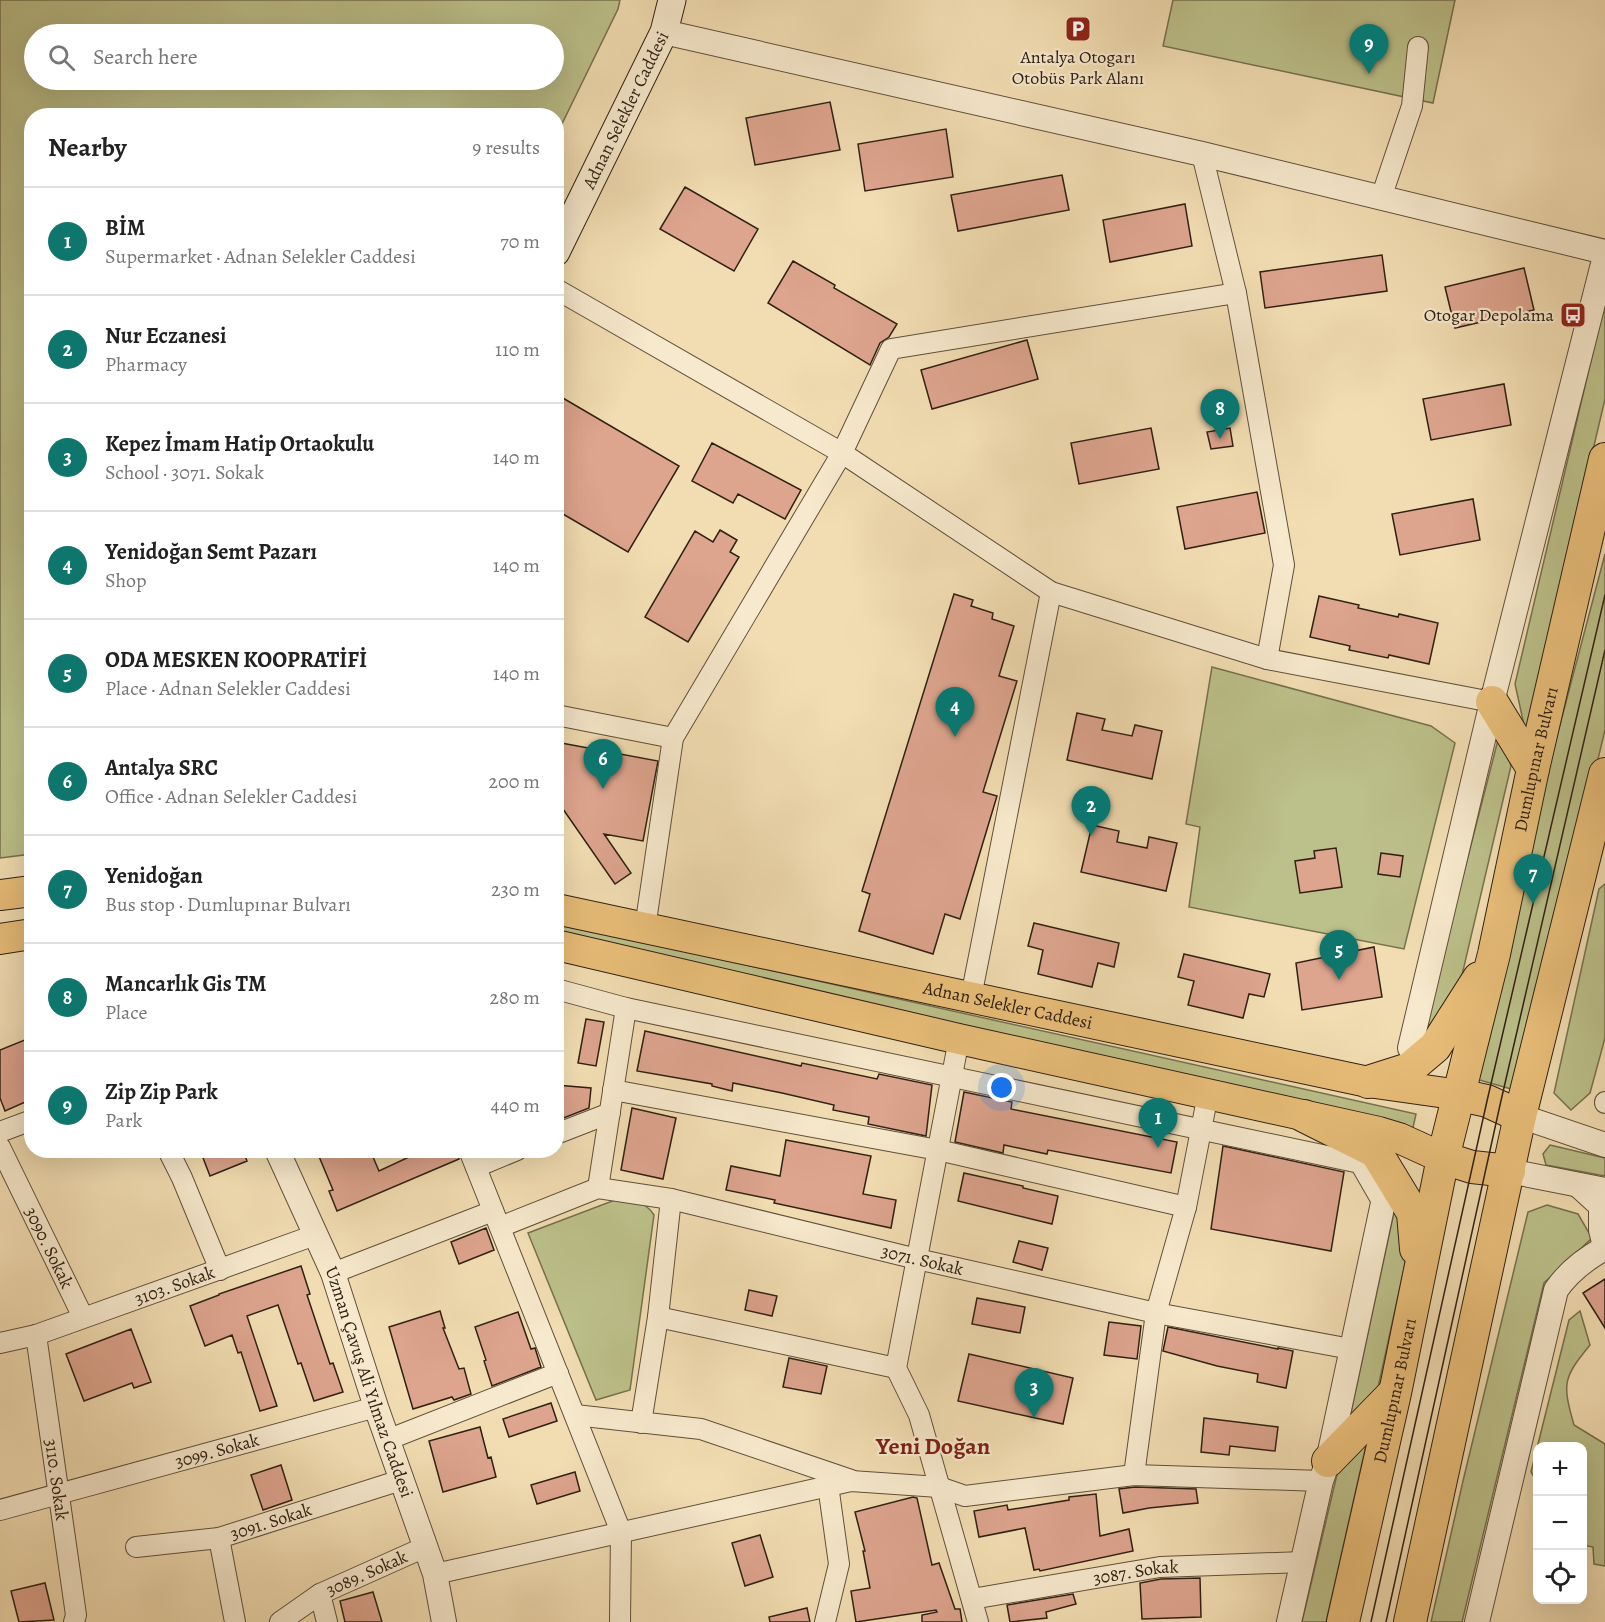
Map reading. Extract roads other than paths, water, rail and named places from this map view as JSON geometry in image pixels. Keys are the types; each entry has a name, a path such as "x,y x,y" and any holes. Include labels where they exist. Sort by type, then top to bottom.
{"highway":[{"name":"Dumlupınar Bulvarı","path":"1343,1622 1395,1393 1443,1158 1494,954 1533,768 1605,459"},
{"path":"1492,702 1533,768"},
{"path":"1410,1622 1520,1116 1605,774"},
{"path":"1575,894 1605,866"},
{"path":"1368,1082 1409,1069 1435,1047 1494,954"},
{"path":"1460,1095 1493,1103 1520,1116"},
{"path":"1304,1116 1376,1152 1413,1213 1419,1277"},
{"path":"1443,1158 1472,1167 1509,1172"},
{"path":"1325,1471 1395,1393"}],"main road":[{"name":"Adnan Selekler Caddesi","path":"564,236 664,32 672,0"},
{"path":"0,895 24,892"},
{"name":"Adnan Selekler Caddesi","path":"564,911 1368,1082 1460,1095"},
{"path":"0,939 24,935"},
{"path":"564,947 1389,1135 1443,1158"}],"street":[{"path":"664,32 1202,154 1605,254 1492,702 1410,1048"},
{"path":"1381,198 1412,106 1418,47"},
{"path":"1202,154 1236,293 1284,565 1267,659"},
{"path":"645,928 673,738 842,453 891,349 1236,293"},
{"path":"564,294 842,453 1051,592 1267,659 1492,702"},
{"path":"971,998 1051,592"},
{"path":"564,717 673,738"},
{"path":"564,991 626,1008 1360,1163 1383,1203 1325,1471 1289,1622"},
{"path":"333,1273 598,1188 626,1008"},
{"path":"960,1039 896,1368 919,1415 978,1622"},
{"path":"613,1090 938,1150 1186,1207"},
{"path":"1134,1475 1156,1313 1186,1207 1208,1094"},
{"path":"564,1131 610,1113"},
{"path":"1520,1116 1605,1145"},
{"path":"0,1132 24,1123"},
{"name":"3090. Sokak","path":"0,1147 83,1317"},
{"path":"172,1158 183,1178 220,1270"},
{"name":"Uzman Çavuş Ali Yılmaz Caddesi","path":"281,1158 333,1273 387,1440 435,1574 444,1622"},
{"path":"472,1159 621,1532 620,1622"},
{"path":"1509,1172 1605,1190"},
{"path":"1477,1622 1556,1290 1576,1266 1605,1247 1601,1230 1602,1206 1578,1185"},
{"name":"3071. Sokak","path":"598,1188 671,1199 917,1259 1156,1313 1352,1349"},
{"path":"640,1423 658,1317 671,1199"},
{"name":"3103. Sokak","path":"0,1343 36,1335 315,1235"},
{"path":"658,1317 896,1368"},
{"name":"3110. Sokak","path":"36,1335 76,1615 74,1622"},
{"path":"387,1440 558,1373"},
{"name":"3099. Sokak","path":"0,1510 376,1407"},
{"path":"574,1415 701,1430 851,1480 939,1487 965,1496 1134,1475 1325,1471"},
{"name":"3091. Sokak","path":"136,1547 219,1538 401,1480"},
{"path":"435,1574 851,1480"},
{"path":"825,1622 840,1564 828,1485"},
{"path":"219,1538 236,1622"},
{"name":"3089. Sokak","path":"280,1622 320,1594 425,1546"},
{"name":"3087. Sokak","path":"972,1599 1160,1567 1303,1562"},
{"path":"320,1594 327,1622"}],"tram line":[{"path":"1371,1622 1487,1101 1605,595"},
{"path":"1386,1622 1500,1105 1605,650"}],"place":[{"name":"Antalya Otogarı Otobüs Park Alanı","path":"1078,29"},
{"name":"Zip Zip Park","path":"1369,74"},
{"name":"Otogar Depolama","path":"1573,315"},
{"name":"Mancarlık Gis TM","path":"1220,439"},
{"name":"Yenidoğan Semt Pazarı","path":"955,737"},
{"name":"Antalya SRC","path":"603,789"},
{"name":"Nur Eczanesi","path":"1091,836"},
{"name":"Yenidoğan","path":"1533,904"},
{"name":"ODA MESKEN KOOPRATİFİ","path":"1339,980"},
{"name":"BİM","path":"1158,1148"},
{"name":"Kepez İmam Hatip Ortaokulu","path":"1034,1418"}],"district":[{"name":"Yeni Doğan","path":"933,1446"}]}
